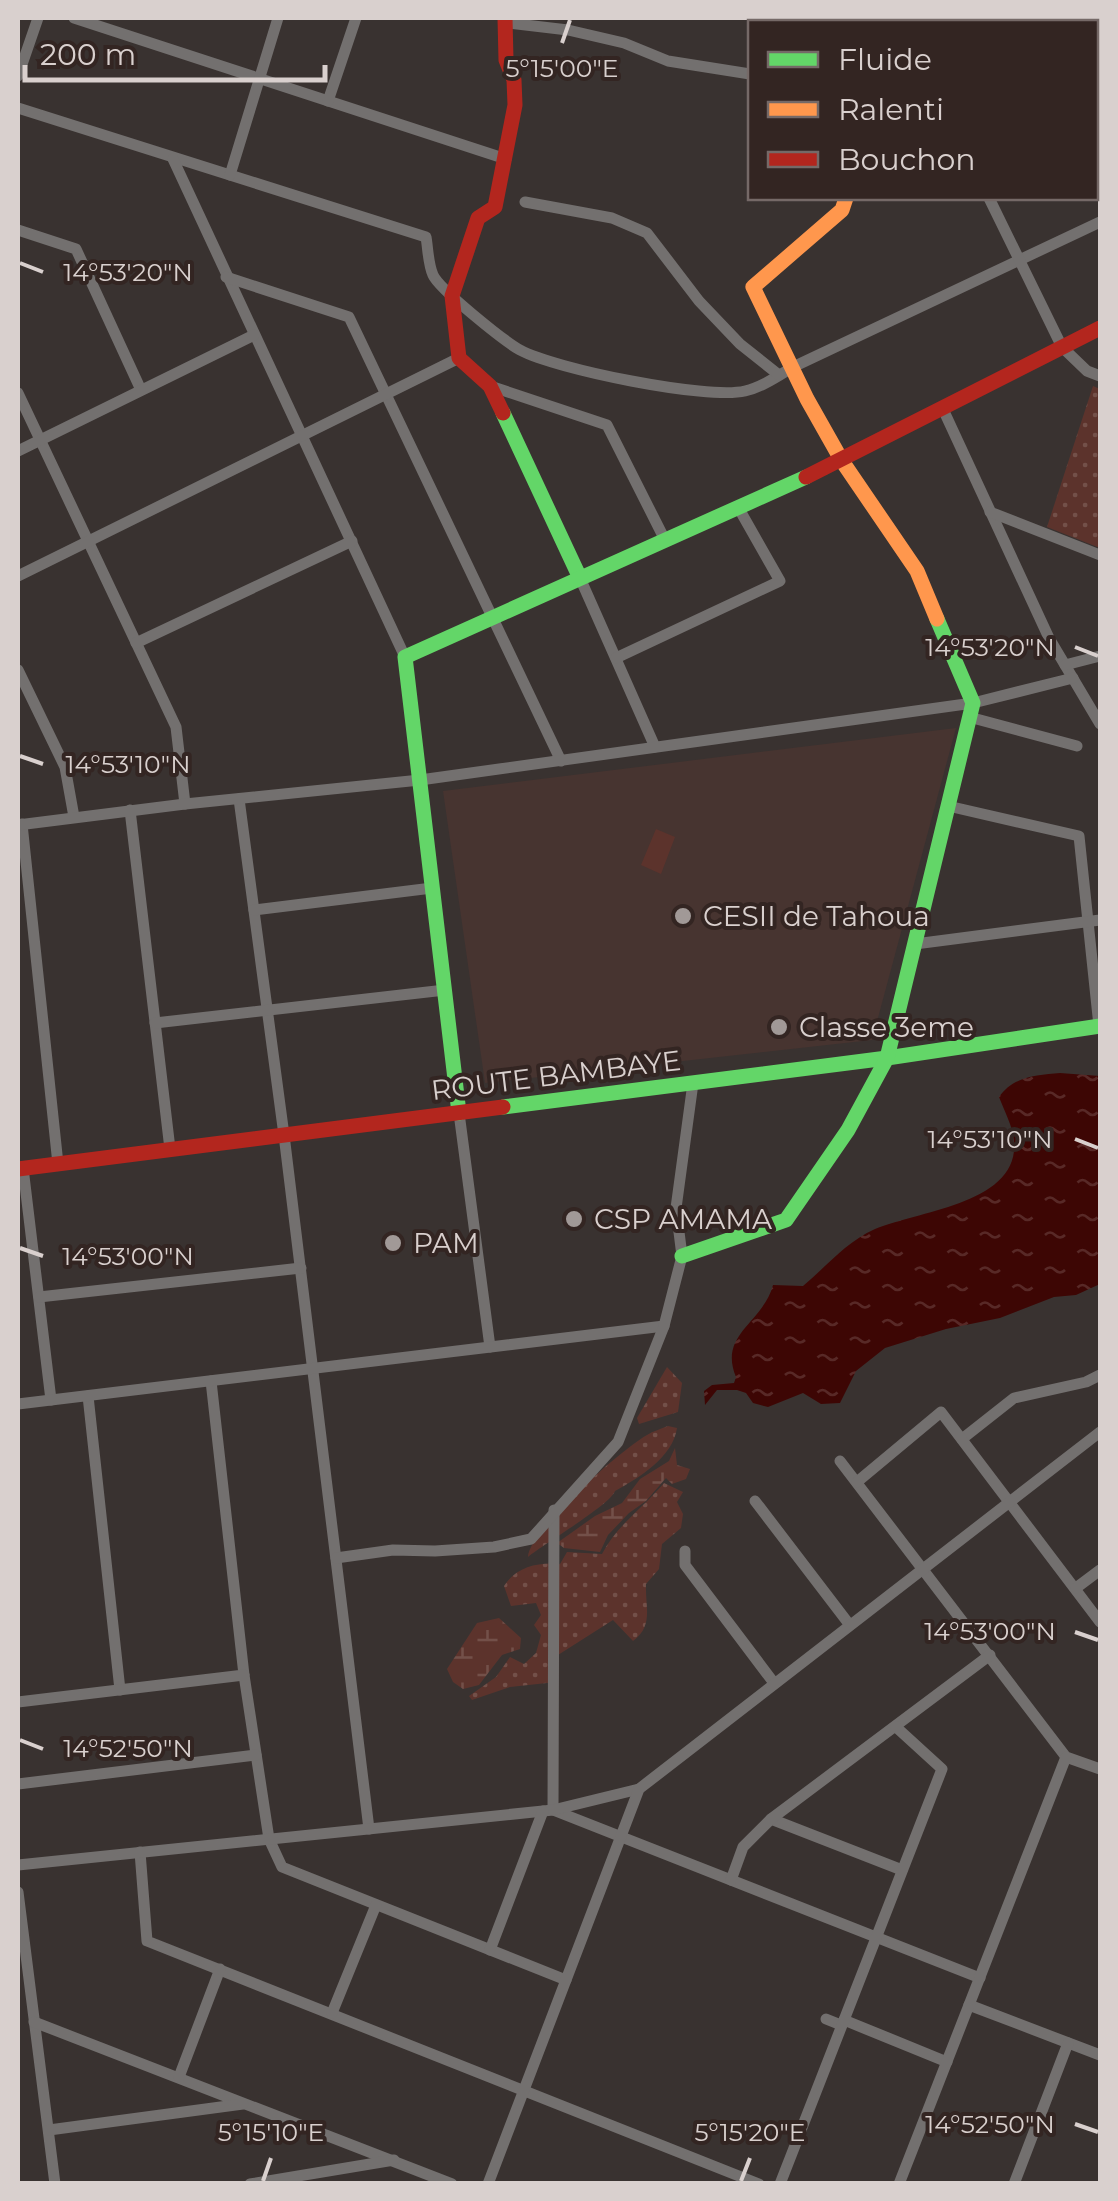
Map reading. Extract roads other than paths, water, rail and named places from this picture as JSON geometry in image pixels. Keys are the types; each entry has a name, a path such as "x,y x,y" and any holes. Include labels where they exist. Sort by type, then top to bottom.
{"street":[{"path":"18,76 38,18"},
{"path":"74,18 506,159"},
{"path":"230,175 278,18"},
{"path":"328,101 356,18"},
{"path":"655,747 490,386 460,358 452,296 478,218 494,207 506,159 515,105 514,80 506,60 506,20 624,43 668,61 748,74"},
{"path":"18,108 426,237 433,276 520,350 595,375 702,391 743,392 1100,222"},
{"path":"172,159 405,656 490,1347"},
{"path":"682,1256 786,1220 848,1130 888,1058 971,710 917,571 786,371 754,287 842,210 845,200"},
{"path":"990,200 1062,347 1088,371 1100,376"},
{"path":"525,202 612,218 647,232 699,301 740,344 786,371"},
{"path":"18,230 76,249 141,390"},
{"path":"226,277 349,316 562,760"},
{"path":"405,656 842,461 1100,328"},
{"path":"18,451 254,335"},
{"path":"18,576 460,358"},
{"path":"490,386 607,424 664,540"},
{"path":"18,393 176,727 184,804"},
{"path":"942,407 1049,638 1100,724"},
{"path":"616,658 780,582 738,508"},
{"path":"990,512 1100,555"},
{"path":"136,643 352,541"},
{"path":"1065,665 1100,656"},
{"path":"18,670 64,767 74,818"},
{"path":"58,1164 20,824 420,780 655,747 971,710 1073,678"},
{"path":"971,710 1078,746"},
{"path":"238,799 284,1135 368,1829"},
{"path":"948,806 1078,836 1094,921 1100,1026"},
{"path":"130,810 170,1150"},
{"path":"254,910 432,888"},
{"path":"915,944 1094,921"},
{"path":"155,1023 445,990"},
{"name":"ROUTE BAMBAYE","path":"20,1168 888,1058 1100,1026"},
{"path":"336,1558 393,1550 494,1547 531,1539 618,1442 664,1326 682,1256 676,1208 693,1083"},
{"path":"20,1168 51,1400"},
{"path":"39,1297 300,1268"},
{"path":"18,1404 664,1326"},
{"path":"962,1439 1014,1398 1086,1382 1100,1375"},
{"path":"211,1381 244,1675 269,1839 282,1867 566,1980"},
{"path":"88,1396 120,1690"},
{"path":"857,1482 942,1412 1100,1622"},
{"path":"18,1865 548,1811 639,1789 1100,1432"},
{"path":"840,1460 1066,1757 1100,1768"},
{"path":"755,1500 849,1624"},
{"path":"490,1950 548,1811 554,1510"},
{"path":"685,1551 684,1565 774,1683"},
{"path":"1076,1588 1100,1570"},
{"path":"731,1880 743,1846 771,1819 990,1654"},
{"path":"18,1702 244,1675"},
{"path":"780,2184 942,1769 896,1727"},
{"path":"18,1784 256,1755"},
{"path":"899,2184 1066,1757"},
{"path":"488,2184 639,1789"},
{"path":"548,1811 980,1978"},
{"path":"771,1819 902,1870"},
{"path":"140,1852 147,1941 759,2184"},
{"path":"18,1892 56,2184"},
{"path":"332,2013 376,1904"},
{"path":"179,2077 220,1969"},
{"path":"969,2005 1100,2055"},
{"path":"826,2019 946,2062"},
{"path":"34,2022 452,2184"},
{"path":"1014,2184 1068,2043"},
{"path":"48,2130 247,2104"},
{"path":"250,2184 394,2160"}],"water":[{"path":"1060,1073 1100,1076 1100,1284 1000,1318 885,1348 856,1371 840,1403 821,1404 803,1393 768,1407 753,1403 746,1393 737,1390 717,1390 705,1405 704,1391 712,1385 734,1383 732,1362 737,1339 768,1298 773,1285 803,1286 865,1234 962,1202 1001,1179 1011,1162 1014,1141 999,1097 1019,1081"}],"place":[{"name":"CESII de Tahoua","path":"683,916"},
{"name":"Classe 3eme","path":"779,1027"},
{"name":"CSP AMAMA","path":"574,1219"},
{"name":"PAM","path":"393,1243"}]}
